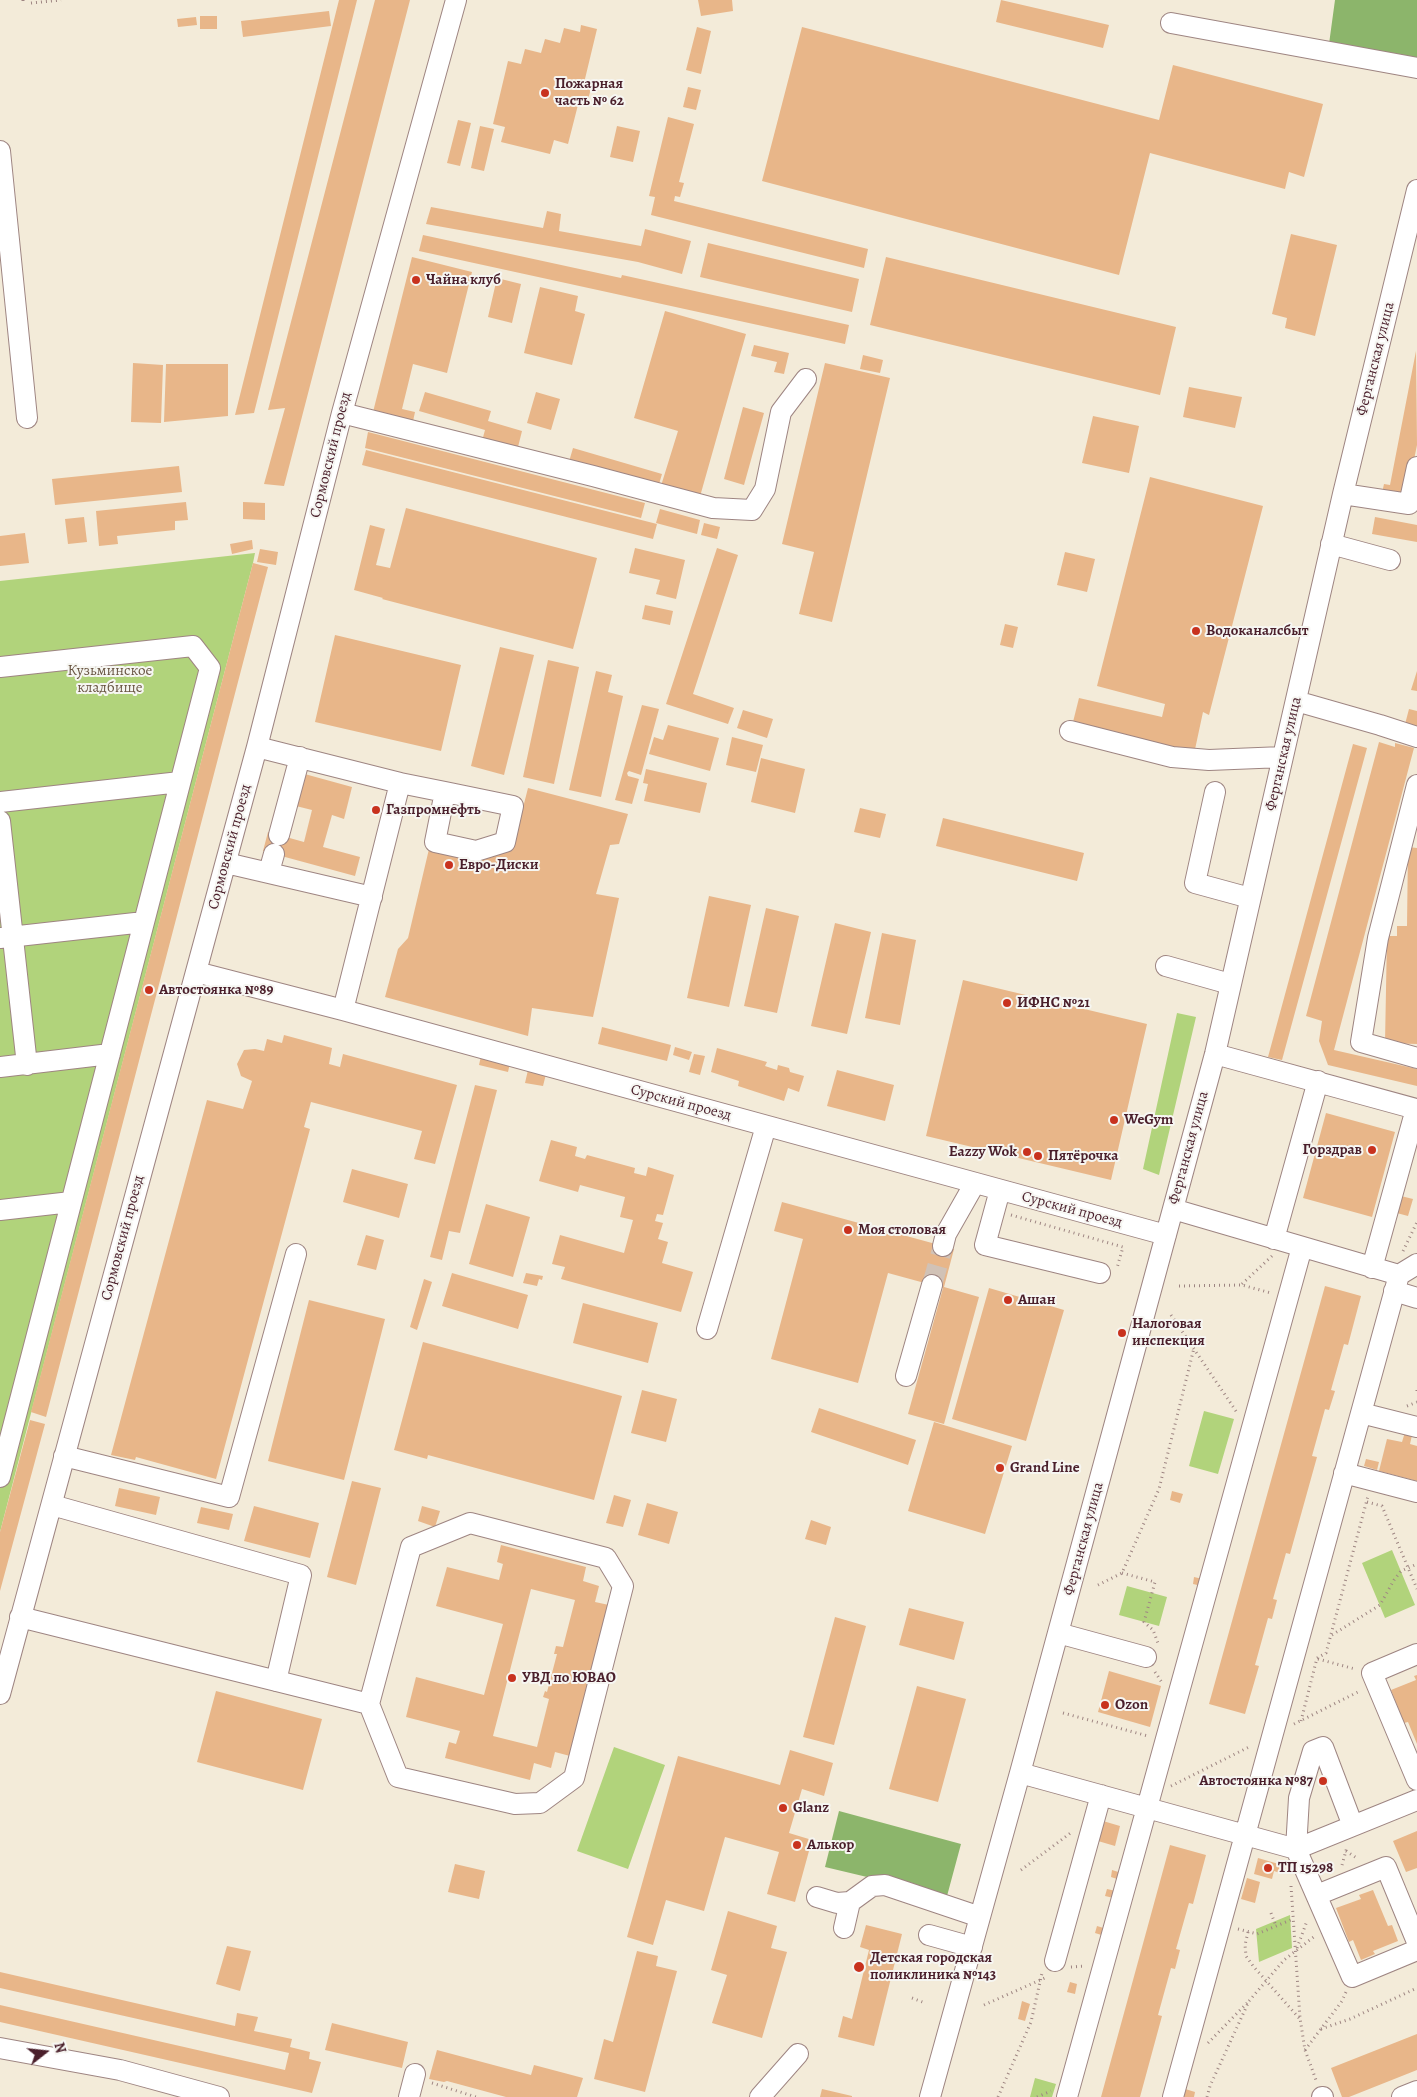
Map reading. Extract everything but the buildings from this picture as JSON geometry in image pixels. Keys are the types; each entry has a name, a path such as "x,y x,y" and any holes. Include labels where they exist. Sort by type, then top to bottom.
{"street":[{"name":"Сормовский проезд","path":"0,1694 257,747 342,413 456,0"},
{"path":"1171,23 1417,68"},
{"path":"0,151 27,418"},
{"name":"Ферганская улица","path":"930,2097 1215,1054 1331,544 1417,190"},
{"path":"342,413 713,508 752,510 765,489 781,412 806,379"},
{"path":"1343,494 1409,504 1417,467"},
{"path":"1331,544 1390,560"},
{"path":"0,667 193,646 210,668 0,1477"},
{"path":"1296,701 1380,724 1417,737"},
{"path":"1070,731 1172,757 1208,760 1283,757"},
{"path":"257,747 400,783 445,792"},
{"path":"274,854 300,758"},
{"path":"0,802 180,782"},
{"path":"343,1010 400,783"},
{"path":"1417,785 1378,938 1361,1042 1417,1058"},
{"path":"1215,792 1195,883 1250,898"},
{"path":"0,821 6,937 27,1065"},
{"path":"226,863 274,854 372,897"},
{"path":"6,937 144,922"},
{"path":"1166,966 1230,984"},
{"name":"Сурский проезд","path":"196,972 343,1010 1166,1235"},
{"path":"0,1068 110,1054"},
{"path":"1215,1054 1416,1109 1372,1268"},
{"path":"1068,2097 1288,1298 1289,1243 1318,1081"},
{"path":"707,1329 766,1126"},
{"path":"943,1246 946,1234 974,1183"},
{"path":"1000,1190 985,1245 1100,1273"},
{"path":"0,1210 72,1202"},
{"path":"1173,1209 1372,1268 1417,1298"},
{"path":"64,1456 229,1497 296,1254"},
{"path":"1173,2097 1397,1283 1417,1264"},
{"path":"906,1376 932,1285"},
{"path":"1361,1413 1417,1427"},
{"path":"1344,1473 1417,1492"},
{"path":"52,1505 301,1576 276,1681"},
{"path":"470,1524 606,1558 623,1586 574,1778 540,1804 515,1804 398,1776 369,1704 411,1546 470,1524"},
{"path":"20,1616 369,1704"},
{"path":"1058,1632 1154,1653"},
{"path":"1417,1654 1372,1673 1412,1753 1417,1780"},
{"path":"1353,1826 1323,1747 1313,1751 1299,1798 1296,1849 1326,1892 1330,1924 1352,1977 1417,1950"},
{"path":"1020,1773 1296,1849 1417,1800"},
{"path":"1058,1967 1101,1795"},
{"path":"1326,1892 1386,1867 1417,1942"},
{"path":"817,1897 837,1903 850,1902 872,1886 885,1885 980,1917"},
{"path":"844,1928 850,1902"},
{"path":"929,1935 972,1948"},
{"path":"0,2048 120,2070 152,2088 219,2097"},
{"path":"760,2097 798,2054"},
{"path":"409,2097 415,2076"},
{"path":"1402,2097 1417,2091"}],"path":[{"path":"31,3 62,0"},
{"path":"1242,1285 1274,1254 1289,1243"},
{"path":"1179,1286 1242,1285 1288,1298"},
{"path":"1171,1315 1251,1433"},
{"path":"1098,1585 1122,1573 1159,1489 1194,1348"},
{"path":"1300,1721 1317,1658 1326,1653 1372,1481"},
{"path":"1367,1502 1382,1506 1417,1589"},
{"path":"1331,1635 1380,1605 1401,1571 1417,1564"},
{"path":"1122,1573 1155,1582 1144,1622 1153,1630 1154,1653"},
{"path":"1317,1658 1358,1670"},
{"path":"1063,1713 1166,1741"},
{"path":"1021,1870 1095,1816"},
{"path":"1326,1892 1353,1826"},
{"path":"1291,1883 1300,2018 1305,2050 1323,2097"},
{"path":"1271,1912 1276,1926"},
{"path":"1220,1924 1257,1934 1293,1919"},
{"path":"1184,2058 1205,2046 1284,1960 1330,1924"},
{"path":"1248,1932 1245,1945 1246,1956 1300,2018"},
{"path":"984,2005 1039,1982 1058,1967 1086,1966 1102,1971"},
{"path":"1305,2050 1342,2001 1352,1977"},
{"path":"1321,2029 1366,2012 1417,1988"},
{"path":"912,1998 926,2003"},
{"path":"1207,2097 1210,2086 1248,2001"},
{"path":"415,2076 476,2097"}],"green space":[{"path":"1335,0 1417,0 1417,61 1329,44"},
{"name":"Кузьминское кладбище","path":"255,553 253,563 0,1532 0,581"},
{"path":"1177,1013 1196,1017 1159,1175 1143,1169"},
{"path":"1204,1411 1234,1419 1218,1474 1189,1466"},
{"path":"1392,1550 1415,1605 1385,1618 1362,1563"},
{"path":"1127,1586 1167,1597 1159,1626 1119,1615"},
{"path":"614,1747 665,1765 628,1869 577,1851"},
{"path":"839,1811 961,1844 947,1896 825,1867"},
{"path":"1290,1915 1292,1948 1259,1962 1256,1929"},
{"path":"1035,2078 1056,2084 1052,2097 1030,2097"}],"tunnel":[{"path":"932,1285 943,1246"}],"place":[{"name":"Пожарная часть № 62","path":"545,93"},
{"name":"Чайна клуб","path":"416,280"},
{"name":"Водоканалсбыт","path":"1196,631"},
{"name":"Газпромнефть","path":"376,810"},
{"name":"Евро-Диски","path":"449,865"},
{"name":"Автостоянка №89","path":"149,990"},
{"name":"ИФНС №21","path":"1007,1003"},
{"name":"WeGym","path":"1114,1120"},
{"name":"Горздрав","path":"1372,1150"},
{"name":"Eazzy Wok","path":"1027,1152"},
{"name":"Пятёрочка","path":"1038,1156"},
{"name":"Моя столовая","path":"848,1230"},
{"name":"Ашан","path":"1008,1300"},
{"name":"Налоговая инспекция","path":"1122,1333"},
{"name":"Grand Line","path":"1000,1468"},
{"name":"УВД по ЮВАО","path":"512,1678"},
{"name":"Ozon","path":"1105,1705"},
{"name":"Автостоянка №87","path":"1323,1781"},
{"name":"Glanz","path":"783,1808"},
{"name":"Алькор","path":"797,1845"},
{"name":"ТП 15298","path":"1268,1868"},
{"name":"Детская городская поликлиника №143","path":"859,1967"}]}
